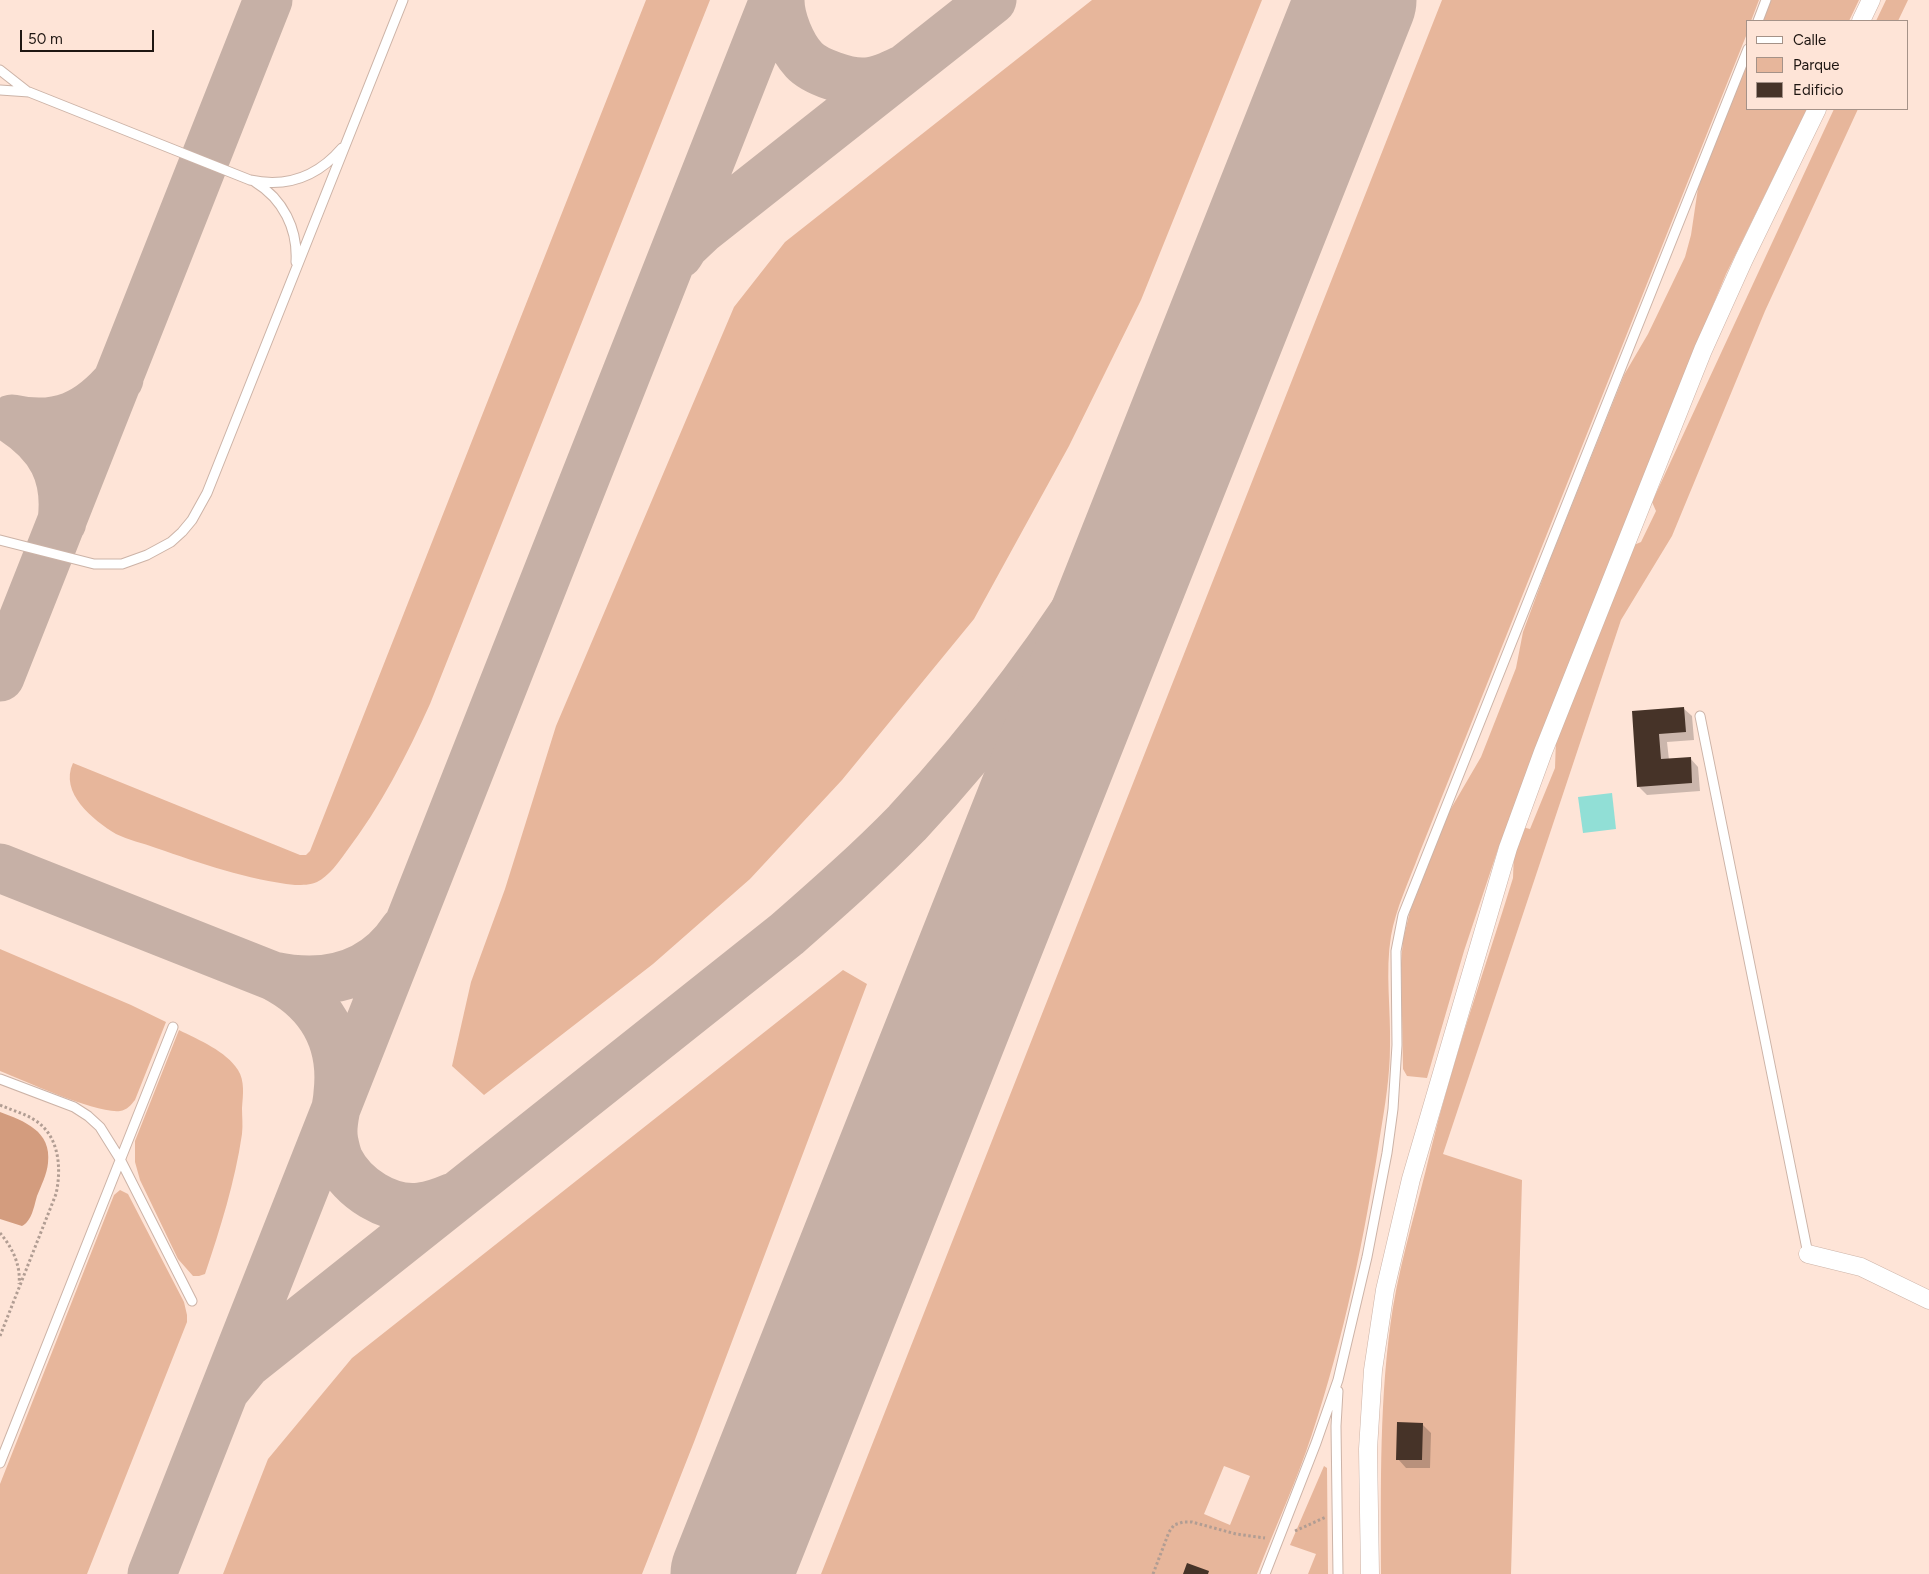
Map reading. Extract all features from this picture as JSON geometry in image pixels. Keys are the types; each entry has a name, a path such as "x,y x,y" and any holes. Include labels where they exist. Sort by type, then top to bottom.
{"street":[{"path":"1861,20 1871,0"},
{"path":"1370,1574 1368,1449 1373,1370 1385,1290 1411,1179 1508,848 1544,752 1704,350 1744,259 1818,110"},
{"path":"1808,1254 1862,1268 1929,1300"}],"lane":[{"path":"0,540 94,564 122,564 147,556 171,542 192,520 207,493 402,0"},
{"path":"1758,20 1766,0"},
{"path":"1265,1574 1316,1443 1338,1380 1367,1257 1387,1153 1393,1109 1397,1046 1396,951 1403,915 1746,55"},
{"path":"0,70 28,92 261,186 276,199 288,217 296,250 296,270"},
{"path":"0,90 28,92"},
{"path":"250,180 272,183 303,178 327,163 346,141"},
{"path":"1700,716 1808,1254"},
{"path":"0,1463 173,1027"},
{"path":"0,1079 74,1107 88,1116 105,1134 120,1159 192,1301"},
{"path":"1338,1380 1336,1426 1338,1574"}],"path":[{"path":"0,1105 28,1116 39,1123 52,1141 59,1164 56,1194 0,1336"},
{"path":"0,1232 16,1259 19,1279 18,1289"},
{"path":"1153,1574 1168,1532 1174,1525 1192,1522 1236,1534 1264,1538 1280,1536 1337,1511"}],"green space":[{"path":"646,0 710,0 430,704 403,761 371,817 329,873 317,882 304,885 277,883 242,875 116,834 89,813 74,795 70,774 73,763 300,855 306,855 310,851"},
{"path":"1092,0 1262,0 1141,300 1069,446 974,619 842,780 750,879 653,964 484,1095 452,1066 471,982 505,889 556,726 734,307 785,242"},
{"path":"1442,0 1759,0 1751,20 1746,20 1746,36 1396,915 1388,963 1390,1057 1384,1114 1344,1324 1306,1452 1257,1574 821,1574","holes":["1224,1466 1250,1476 1230,1525 1204,1514"]},
{"path":"1771,0 1859,0 1849,20 1763,20"},
{"path":"1886,0 1908,0 1898,20 1876,20"},
{"path":"1746,66 1746,110 1807,110 1726,274 1669,411 1619,546 1559,688 1498,849 1464,951 1427,1078 1407,1076 1403,1069 1401,963 1403,940 1410,911 1449,812 1481,757 1516,668 1523,632 1549,562 1624,375 1648,334 1685,257 1691,235 1698,188"},
{"path":"1834,110 1858,110 1765,311 1672,536 1621,620 1443,1154 1522,1180 1511,1574 1381,1574 1381,1474 1385,1373 1393,1307 1405,1248 1448,1084 1513,878 1514,851 1522,827 1530,829 1555,768 1556,739 1634,545 1641,542 1656,511 1652,502"},
{"path":"0,949 166,1022 135,1100 129,1107 120,1111 109,1111 61,1096 0,1071"},
{"path":"843,970 867,984 694,1442 642,1574 223,1574 268,1459 352,1358"},
{"path":"179,1030 227,1057 238,1070 243,1088 242,1134 231,1188 205,1274 199,1276 193,1276 178,1259 140,1180 135,1162 135,1141"},
{"path":"120,1190 128,1194 184,1302 187,1322 87,1574 0,1574 0,1484 114,1195"},
{"path":"1324,1466 1327,1468 1328,1574 1308,1574 1316,1554 1290,1545"}],"shaded area":[{"path":"0,1112 18,1119 34,1129 46,1143 48,1152 48,1163 44,1180 32,1213 28,1221 22,1226 0,1219"}],"water":[{"path":"1612,793 1616,829 1583,833 1578,797"}],"building":[{"path":"1684,707 1686,732 1659,734 1661,759 1691,757 1692,783 1637,787 1632,711"},
{"path":"1397,1422 1423,1423 1422,1460 1396,1460"},
{"path":"1187,1563 1209,1571 1208,1574 1183,1574"}],"taxiway":[{"path":"0,677 268,0"},
{"path":"152,1574 774,0"},
{"path":"780,0 784,24 791,40 804,60 816,69 842,79 858,82 879,80 902,70"},
{"path":"679,254 684,246 702,229 992,0"},
{"path":"1336,51 1351,0"},
{"path":"225,1390 246,1364 787,934 893,837 966,756 1048,651 1097,577 1148,489 1208,360 1310,115"},
{"path":"62,522 62,490 54,462 47,450 37,439 12,419 44,422 72,416 96,402 119,379"},
{"path":"0,868 273,976 290,986 316,1010 332,1039 337,1056 339,1074 333,1135 338,1158 345,1170 353,1180 373,1196 396,1205 408,1207 425,1206 456,1196"},
{"path":"273,976 311,980 329,979 346,975 378,959 392,946 404,930"}],"runway":[{"path":"731,1574 1356,0"}]}
